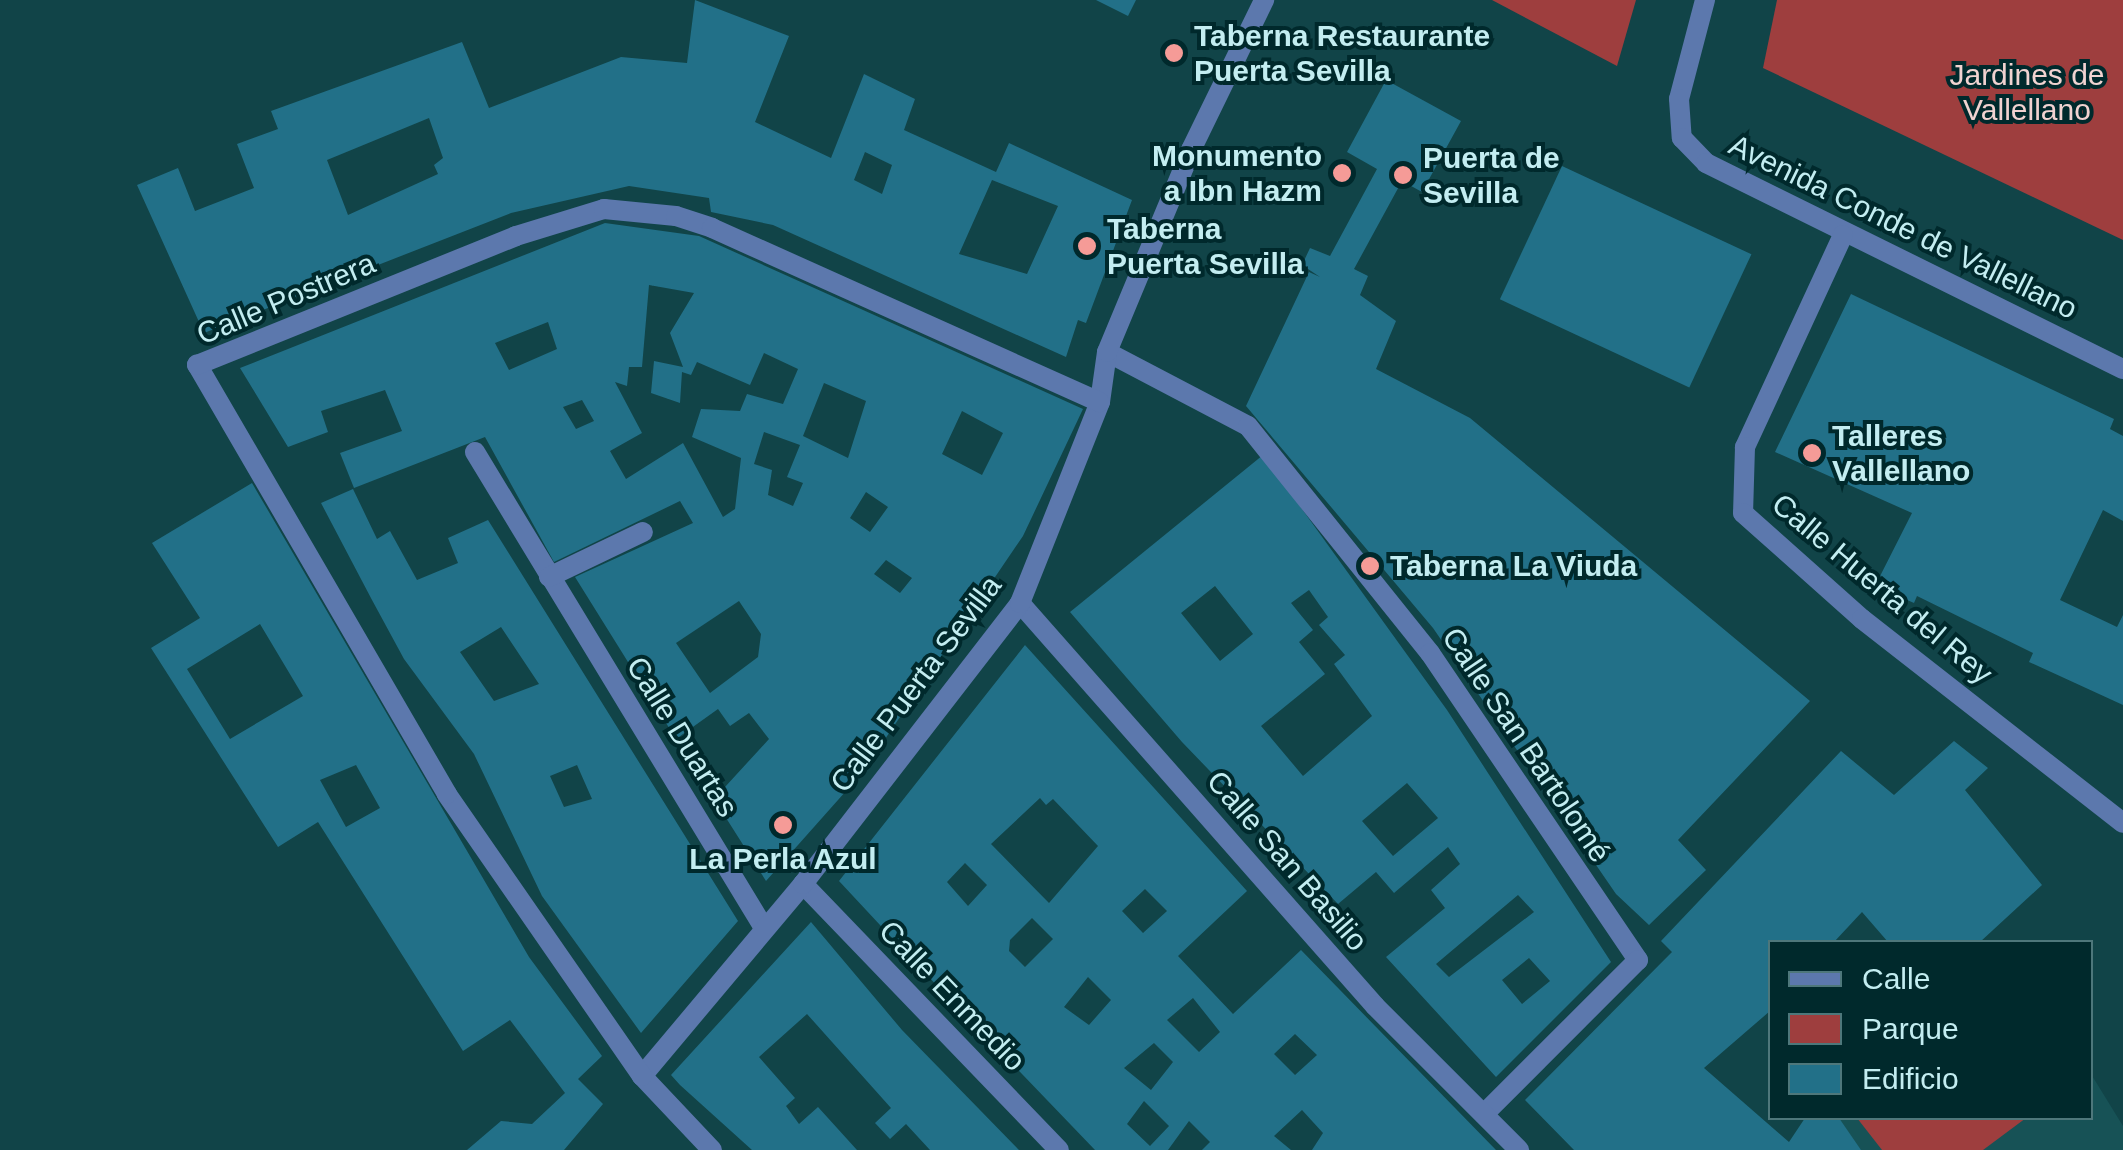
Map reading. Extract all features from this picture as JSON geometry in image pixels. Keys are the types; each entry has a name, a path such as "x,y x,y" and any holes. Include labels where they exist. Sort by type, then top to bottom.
{"street":[{"name":"Calle Puerta Sevilla","path":"642,1076 802,884 1020,602 1100,402 1107,352 1191,150 1264,0"},
{"name":"Avenida Conde de Vallellano","path":"1705,0 1679,98 1682,138 1706,163 1844,235 2123,369"},
{"name":"Calle Postrera","path":"712,1150 642,1076 448,794 196,365 516,236 604,209 676,216 712,228 1100,402"},
{"name":"Calle Huerta del Rey","path":"1844,235 1745,447 1743,514 1862,619 2123,823"},
{"name":"Calle San Bartolomé","path":"1107,352 1248,426 1430,653 1638,960 1484,1114"},
{"name":"Calle Duartas","path":"475,452 764,928"},
{"path":"549,578 642,532"},
{"name":"Calle San Basilio","path":"1020,602 1375,1006 1519,1150"},
{"name":"Calle Enmedio","path":"802,884 1059,1150"}],"shaded area":[{"path":"2093,1077 2123,1126 2123,1150 1860,1150 1839,1120 2093,1120"}],"green space":[{"path":"1492,0 1636,0 1617,66"},
{"name":"Jardines de Vallellano","path":"1777,0 2123,0 2123,240 1763,68"},
{"path":"1859,1120 2023,1120 1983,1150 1882,1150"}],"building":[{"path":"695,0 789,36 755,122 831,158 864,74 915,99 904,130 996,172 1009,143 1132,200 1086,323 1078,320 1066,357 773,225 711,212 709,198 629,186 511,213 204,333 137,185 178,168 195,211 254,188 237,144 278,129 271,111 462,42 489,108 621,57 687,63","holes":["429,118 443,158 434,165 438,174 348,215 327,160","865,152 892,165 882,194 854,180","992,180 1058,206 1027,274 959,254"]},
{"path":"1096,0 1136,0 1128,16"},
{"path":"1386,80 1461,121 1422,192 1402,181 1354,269 1368,276 1360,295 1396,321 1376,369 1470,418 1810,701 1678,840 1706,870 1649,925 1616,894 1433,628 1246,406 1309,272 1320,277 1302,265 1310,248 1330,256 1377,169 1347,152"},
{"path":"1562,166 1751,254 1689,388 1500,299"},
{"path":"605,223 699,236 1083,409 1023,536 862,773 766,881 714,799 769,739 749,713 730,726 718,709 676,739 575,577 693,523 680,501 554,562 485,437 354,488 340,453 402,431 385,390 321,411 328,432 288,447 240,368","holes":["649,285 694,293 670,333 683,367 654,361 651,393 680,403 682,372 691,375 697,362 750,385 764,353 798,369 783,404 747,394 740,411 701,409 692,437 741,458 735,509 723,517 683,443 626,479 610,451 642,433 615,382 627,386 629,367 642,367","548,322 557,349 509,370 495,343","824,383 866,401 848,458 803,436","582,400 594,421 576,429 563,407","962,411 1003,433 982,475 942,454","764,432 800,445 787,477 803,483 793,506 768,495 772,470 754,464","866,492 888,507 870,532 850,518","886,560 912,578 900,593 874,574","739,601 761,634 758,657 710,693 676,643"]},
{"path":"1851,294 2114,419 2110,429 2123,436 2123,521 2103,510 2060,600 2117,627 2123,615 2123,705 2029,662 2033,653 1917,596 1914,603 1875,586 1912,513 1775,452"},
{"path":"1263,455 1447,710 1611,962 1496,1077 1386,957 1445,908 1431,890 1460,864 1448,847 1394,893 1376,872 1338,904 1182,742 1070,612","holes":["1215,586 1253,634 1220,661 1181,613","1309,590 1328,617 1319,625 1345,655 1334,664 1372,716 1303,776 1261,726 1325,674 1299,642 1313,630 1291,603","1407,783 1438,818 1393,856 1362,821","1518,895 1534,912 1449,977 1436,964","1529,958 1550,981 1522,1004 1502,980"]},
{"path":"252,483 529,957 602,1056 578,1079 603,1104 564,1150 467,1150 501,1121 532,1124 565,1093 510,1020 463,1051 318,822 278,847 151,648 200,618 152,543","holes":["260,624 303,696 230,739 187,669","356,765 380,808 346,827 320,780"]},
{"path":"353,489 377,539 390,531 417,580 458,563 448,538 488,520 738,921 641,1033 542,896 474,754 404,659 321,503","holes":["501,627 539,684 494,701 460,652","577,765 592,799 564,807 550,776"]},
{"path":"1025,645 1247,891 1178,956 1233,1014 1301,950 1496,1150 1312,1150 1323,1133 1302,1110 1274,1136 1291,1150 1202,1150 1210,1142 1189,1121 1168,1150 1095,1150 839,881","holes":["1040,798 1046,805 1053,799 1098,846 1049,903 991,844","965,863 987,885 968,906 947,882","1145,889 1167,911 1143,933 1122,911","1032,918 1053,939 1025,967 1009,951 1010,940","1088,977 1111,1000 1089,1025 1064,1007","1193,998 1220,1032 1199,1052 1167,1020","1295,1034 1317,1055 1295,1075 1274,1054","1154,1043 1173,1062 1151,1090 1124,1068","1144,1101 1169,1126 1150,1146 1127,1124"]},
{"path":"1954,741 1988,768 1965,790 2042,885 1982,940 1886,940 1862,912 1836,940 1768,940 1768,1013 1704,1068 1789,1142 1804,1120 1840,1120 1861,1150 1574,1150 1525,1100 1672,952 1661,941 1841,751 1894,795"},
{"path":"811,922 902,1030 1019,1150 930,1150 906,1124 890,1139 875,1123 891,1108 807,1014 759,1057 795,1098 786,1106 799,1124 818,1107 857,1150 752,1150 680,1085 671,1075"}],"place":[{"name":"Taberna Restaurante Puerta Sevilla","path":"1174,53"},
{"name":"Monumento a Ibn Hazm","path":"1342,173"},
{"name":"Puerta de Sevilla","path":"1403,175"},
{"name":"Taberna Puerta Sevilla","path":"1087,246"},
{"name":"Talleres Vallellano","path":"1812,453"},
{"name":"Taberna La Viuda","path":"1370,566"},
{"name":"La Perla Azul","path":"783,825"}]}
